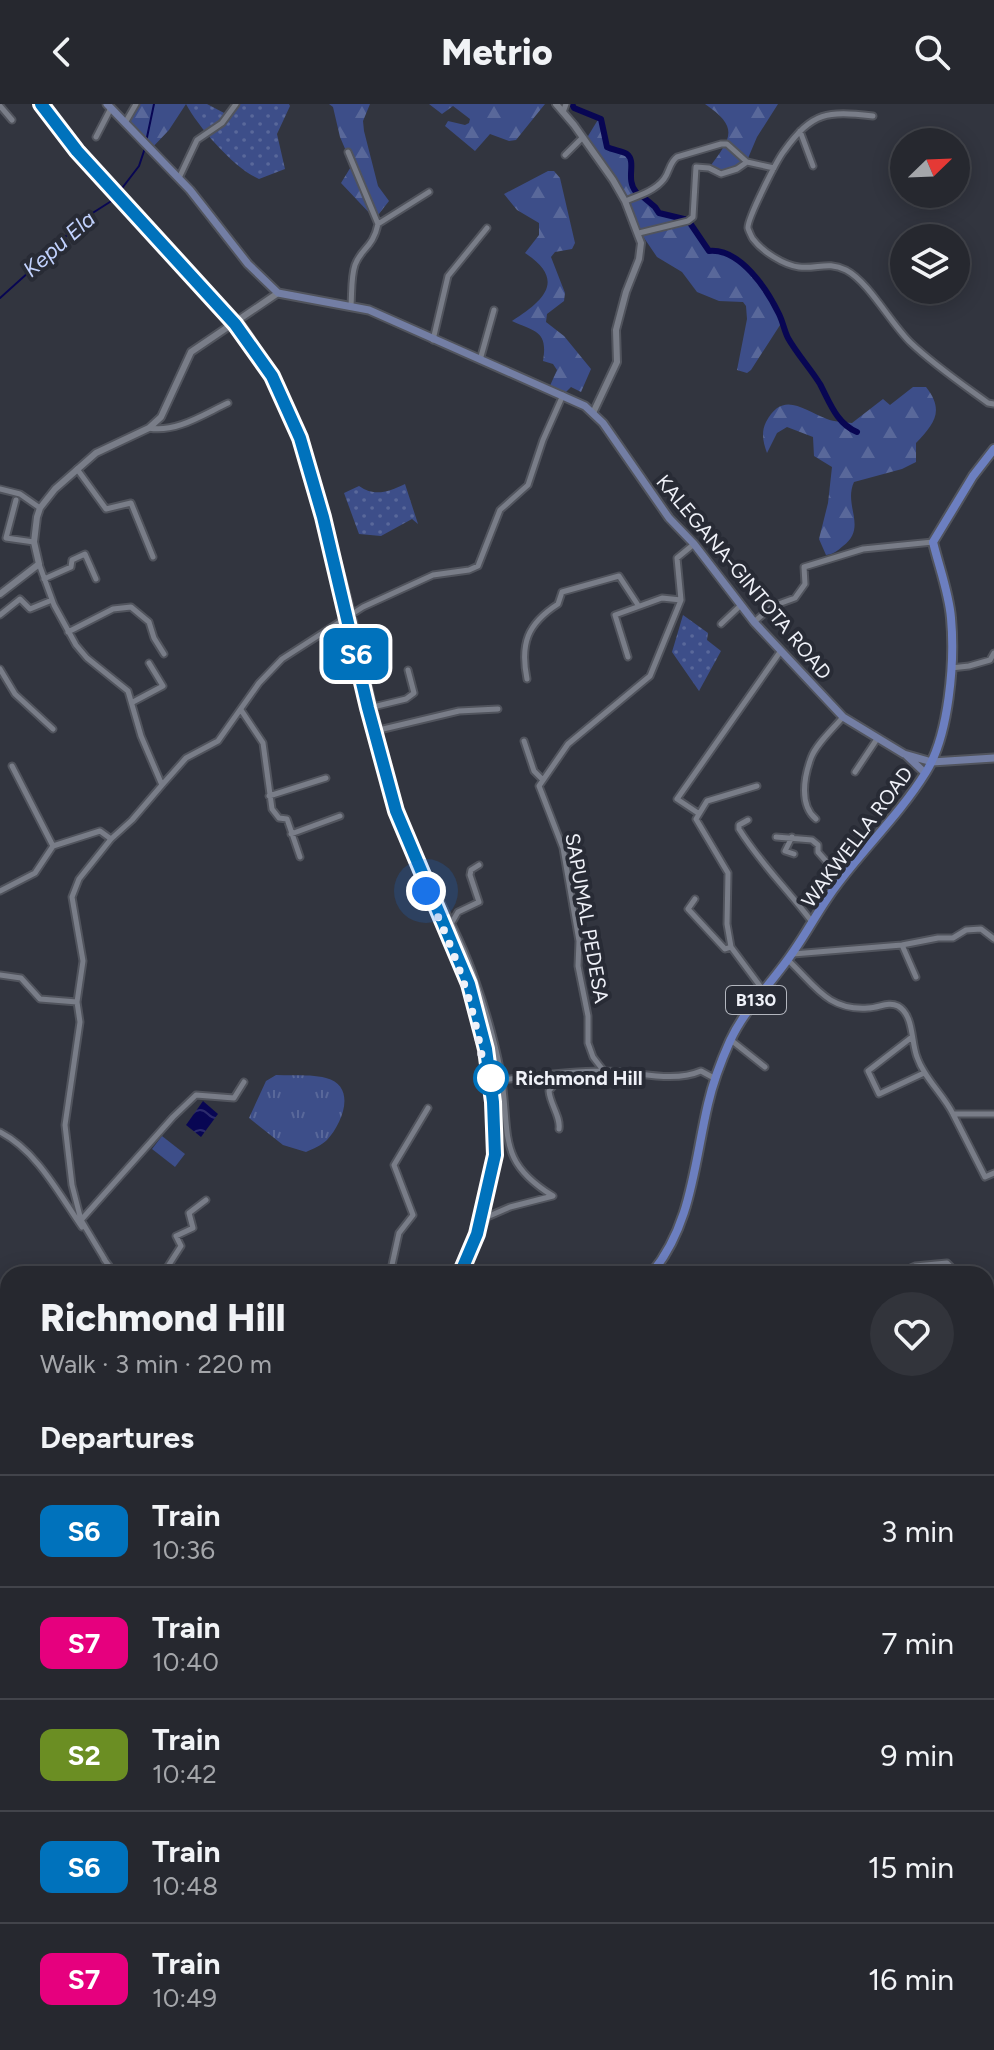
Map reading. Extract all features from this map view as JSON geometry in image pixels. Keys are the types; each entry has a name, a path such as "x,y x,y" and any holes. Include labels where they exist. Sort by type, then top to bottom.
{"main road":[{"path":"109,106 203,206 248,264 278,293"},
{"name":"KALEGANA-GINTOTA ROAD","path":"278,293 369,310 433,341 563,395 593,413 669,518 694,544 780,652 843,717 904,754 925,773"},
{"path":"933,542 973,476 994,449"},
{"name":"WAKWELLA ROAD","path":"659,1266 693,1188 707,1105 730,1040 842,879 895,817 932,762 945,712 951,616 933,542"},
{"name":"KALEGANA-GINTOTA ROAD","path":"904,754 932,762 994,758"}],"street":[{"path":"124,124 136,104"},
{"path":"178,179 197,140 222,123 236,104"},
{"path":"556,104 565,108 582,138 613,180 625,201 641,243 639,259 616,330 617,362 593,413"},
{"path":"0,106 12,120"},
{"path":"96,137 109,106"},
{"path":"873,116 835,112 825,114 800,130 774,168 749,222 752,238 777,259 797,267 817,267 829,263 849,271 909,341 948,374 988,403 994,404"},
{"path":"800,130 813,166"},
{"path":"565,155 582,138"},
{"path":"625,201 652,190 663,181 677,157 721,144 727,144 747,162 774,168"},
{"path":"348,152 378,224 375,240 355,266 351,305"},
{"path":"639,233 678,224 693,217 696,167 709,168 721,174 747,162"},
{"path":"378,224 429,192"},
{"path":"433,341 448,276 487,228"},
{"path":"162,785 141,736 128,691 87,658 68,632 52,600 34,542 40,508 55,489 96,453 149,428 161,417 191,352 278,293"},
{"path":"480,361 494,310"},
{"path":"239,321 263,357 296,423 403,817 417,855 476,981 502,1080 506,1139 520,1168 533,1184 553,1196 510,1207 487,1217 467,1266"},
{"path":"105,1260 81,1220 72,1185 65,1125 80,1022 77,1002 83,961 72,897 79,879 111,839 132,820 186,758 218,741 259,683 282,659 349,615 433,575 478,566 500,510 528,485 563,395"},
{"path":"149,428 161,431 228,403"},
{"path":"77,469 106,509 131,503 153,557"},
{"path":"0,489 20,494 40,508"},
{"path":"16,500 6,538 34,542"},
{"path":"754,622 773,606 795,598 805,584 804,567 863,549 933,542"},
{"path":"542,779 568,744 650,676 681,600 677,558 694,544"},
{"path":"44,579 71,567 72,560 85,554 96,579"},
{"path":"1,591 39,564"},
{"path":"527,679 523,651 533,626 541,615 558,604 562,592 619,576 638,605"},
{"path":"628,657 615,615 662,598 681,600"},
{"path":"0,615 20,599 30,609 52,600"},
{"path":"721,624 741,605"},
{"path":"68,632 113,609 131,607 149,622 164,654"},
{"path":"349,615 396,823 446,934 465,984 480,1042 489,1103 492,1155 470,1244 460,1266"},
{"path":"698,813 677,799 780,652"},
{"path":"950,668 990,660 994,653"},
{"path":"133,702 163,686 149,663"},
{"path":"0,669 15,694 53,729"},
{"path":"373,707 406,699 414,693 408,670"},
{"path":"379,730 459,711 498,709"},
{"path":"241,710 263,743 272,809 279,818 287,819 300,857"},
{"path":"816,819 809,812 804,798 811,756 843,717"},
{"path":"855,772 877,739"},
{"name":"SAPUMAL PEDESA","path":"524,741 534,771 542,779 539,786 563,848 576,925 578,966 588,1016 588,1043 593,1057 603,1070"},
{"path":"12,766 53,846"},
{"path":"269,796 326,778"},
{"path":"757,786 707,801 696,819 728,873 727,924 731,947 763,990"},
{"path":"291,834 340,816"},
{"path":"748,820 739,825 739,829 755,856 787,889 812,923"},
{"path":"0,891 35,873 53,846 100,831 111,839"},
{"path":"776,837 812,840 835,874 842,879"},
{"path":"793,837 785,851 794,854"},
{"path":"451,924 458,912 479,902 470,875 471,870 479,865"},
{"path":"695,899 688,909 725,949 731,947"},
{"path":"790,957 953,938 966,930 981,929 994,939"},
{"path":"902,945 916,977"},
{"path":"790,957 826,999 849,1007 869,1008 890,1004 901,1007 913,1037 915,1053 925,1072 953,1114 985,1177 994,1173"},
{"path":"0,975 21,978 40,999 77,1002"},
{"path":"913,1037 868,1071 879,1094 925,1072"},
{"path":"730,1040 765,1067"},
{"path":"502,1080 603,1070 667,1076 694,1075 701,1071 715,1079"},
{"path":"559,1129 560,1123 550,1103 549,1091 564,1074"},
{"path":"81,1220 196,1095 234,1098 244,1082"},
{"path":"391,1266 399,1233 413,1215 394,1165 428,1108"},
{"path":"953,1114 994,1114"},
{"path":"0,1132 41,1168 109,1266"},
{"path":"168,1266 181,1246 176,1236 193,1228 189,1213 206,1200"},
{"path":"915,1266 947,1263 950,1266"}],"green space":[{"path":"136,104 186,104 169,130 150,150 124,124"},
{"path":"186,104 207,104 228,115 237,104 289,104 277,134 285,169 259,179 249,174 218,146"},
{"path":"329,104 370,104 363,121 364,131 378,186 389,201 375,219 341,183 352,165 340,137 333,107"},
{"path":"429,104 545,104 516,140 509,141 490,134 475,151 445,126 448,121 465,125 470,119 453,106 442,114"},
{"path":"705,104 778,104 757,137 746,163 721,174 709,168 727,141 727,127 716,112"},
{"path":"599,118 604,126 607,147 625,153 632,161 632,182 638,192 659,213 688,220 708,251 721,252 744,265 771,299 782,322 747,373 737,370 747,319 746,306 743,302 719,301 697,292 682,272 657,257 640,232 628,205 585,141"},
{"path":"548,171 554,171 560,178 575,243 572,249 555,252 551,257 565,293 564,301 547,314 546,322 564,336 591,369 581,392 571,387 563,395 549,388 557,370 553,364 543,361 542,338 512,321 534,305 548,281 538,263 525,253 539,235 539,223 517,210 504,194"},
{"path":"913,387 926,387 936,410 928,430 916,443 916,462 854,482 851,499 854,531 843,546 826,555 819,539 828,503 832,467 814,456 813,437 787,427 777,433 767,453 763,437 766,422 779,407 794,405 830,420 852,423 883,399 890,405"},
{"path":"405,484 418,524 412,519 381,536 359,534 344,493 359,486 382,492"},
{"path":"683,615 708,633 707,640 721,651 699,691 672,652"},
{"path":"276,1075 326,1078 336,1082 341,1089 344,1097 342,1115 323,1144 306,1152 283,1145 249,1118 266,1081"},
{"path":"162,1136 185,1154 175,1167 152,1149"}],"water":[{"path":"203,1101 218,1114 201,1137 186,1125"}],"waterway":[{"name":"Kepu Ela","path":"146,142 154,104"},
{"path":"572,104 574,108 601,119 607,147 630,157 631,182 636,192"},
{"name":"Kepu Ela","path":"0,298 80,221 113,200 139,166 145,148"},
{"path":"642,196 659,213 688,220"},
{"path":"690,223 709,251 731,256 760,282 779,314 788,338 835,412 844,424 857,432"}],"railway":[{"path":"41,104 77,151 235,324 272,376 300,438 323,517 396,811 469,984 486,1049 493,1102 495,1155 477,1234 463,1266"}],"train":[{"name":"S6","path":"41,104 77,151 235,324 272,376 300,438 323,517 396,811 469,984 486,1049 491,1078 495,1155 477,1234 463,1266"}],"place":[{"name":"Richmond Hill","path":"491,1078"}],"route":[{"path":"426,891 465,984 480,1042 484,1072 491,1078"}]}
